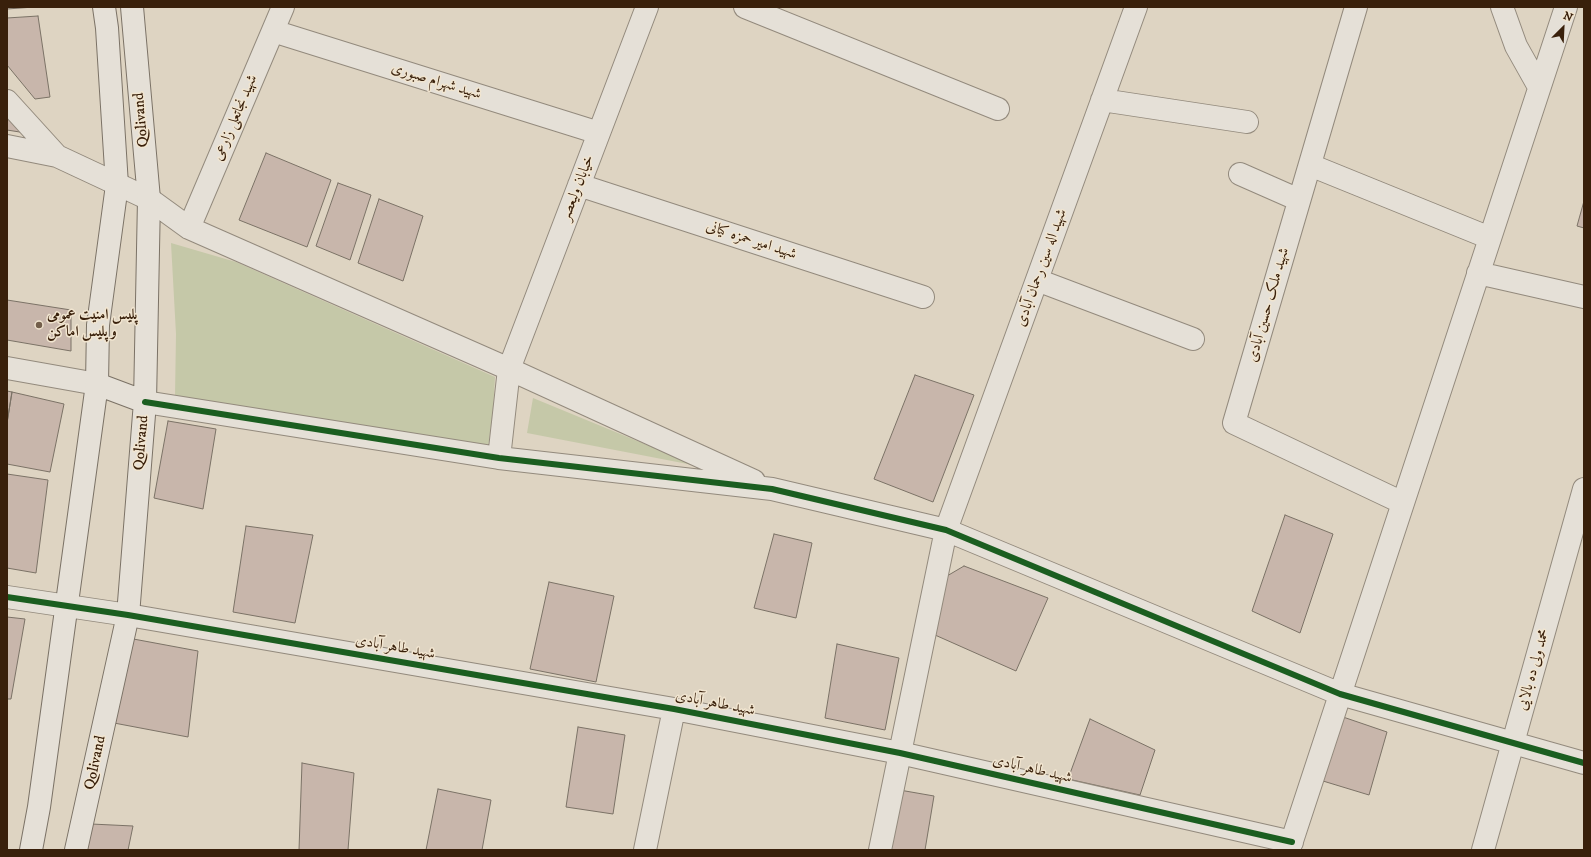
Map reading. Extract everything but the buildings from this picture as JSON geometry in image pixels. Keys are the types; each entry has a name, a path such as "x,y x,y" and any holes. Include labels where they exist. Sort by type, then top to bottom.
{"street":[{"name":"Qolivand","path":"31,850 39,807 97,384 98,325 117,185 108,36 104,7"},
{"name":"Qolivand","path":"76,850 128,615 145,402 149,199 132,7"},
{"name":"شهید نجاتعلی زارعی","path":"189,228 283,7"},
{"name":"خیابان ولیعصر","path":"499,458 509,369 647,7"},
{"path":"745,7 998,109"},
{"name":"شهید اله سین رحمان آبادی","path":"880,850 946,530 1136,7"},
{"name":"شهید ملک حسین آبادی","path":"1356,7 1234,422 1403,503"},
{"path":"1502,7 1516,46 1539,87"},
{"path":"1290,846 1566,7"},
{"name":"شهید شهرام صبوری","path":"273,31 599,133"},
{"path":"1102,100 1247,122"},
{"path":"7,101 57,156"},
{"path":"7,146 57,156 149,199 189,228 509,369 772,489"},
{"path":"1310,165 1490,238"},
{"path":"1240,174 1299,200"},
{"name":"شهید امیر حمزه کیانی","path":"579,185 922,297"},
{"path":"1478,273 1584,297"},
{"path":"1037,280 1193,339"},
{"path":"7,368 97,384 145,402 499,458 772,489 946,530 1340,694 1584,763"},
{"name":"محمد ولی ده بالایی","path":"1483,850 1584,489"},
{"name":"شهید طاهر آبادی","path":"7,597 128,615 674,709 900,753 1290,846"},
{"path":"644,850 674,709"}],"green space":[{"path":"171,243 236,262 495,377 493,411 488,448 175,396 176,334"},
{"path":"533,398 698,466 527,433"}],"cycle path":[{"path":"145,402 499,458 772,489 946,530 1340,694 1584,763"},
{"path":"7,597 128,615 674,709 900,753 1292,842"}],"place":[{"name":"پلیس امنیت عمومی و پلیس اماکن","path":"39,325"}]}
